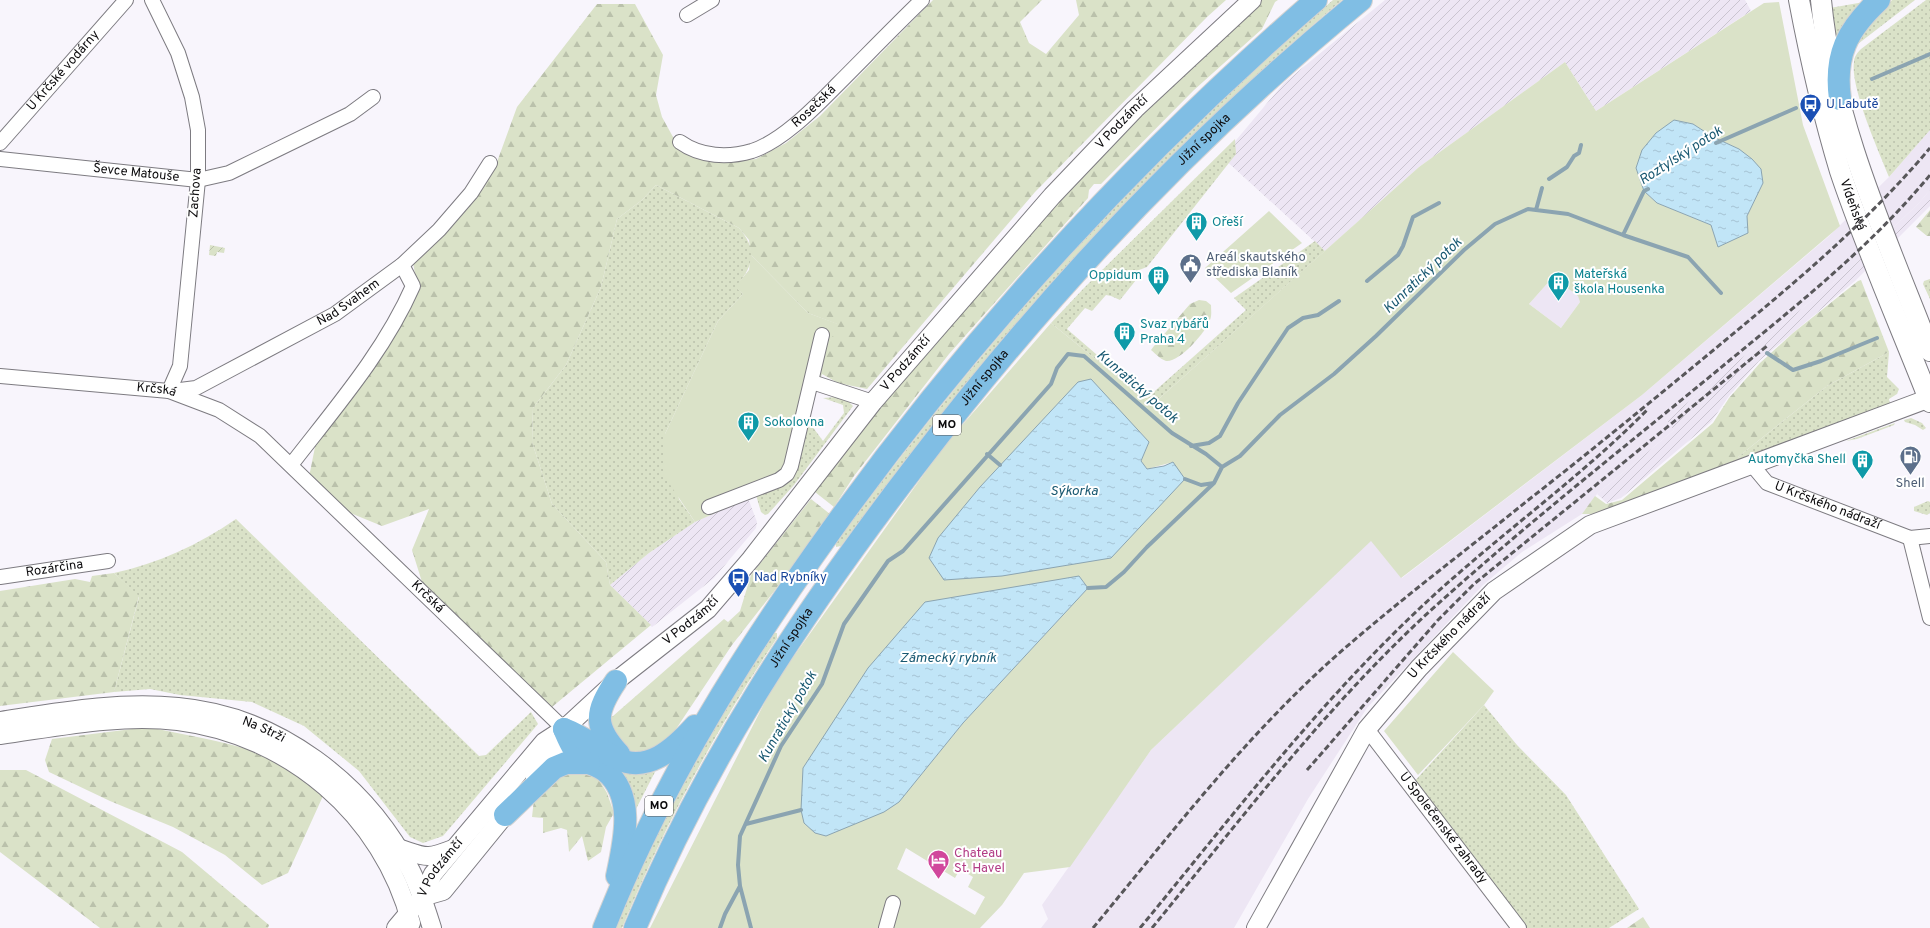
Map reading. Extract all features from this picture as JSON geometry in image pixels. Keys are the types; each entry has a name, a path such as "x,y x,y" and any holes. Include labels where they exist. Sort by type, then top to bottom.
{"highway":[{"name":"MO","path":"606,922 665,795 718,699 791,587 914,419 1001,314 1045,264 1137,168 1234,74 1316,0"},
{"name":"Jižní spojka","path":"635,928 685,818 726,741 754,694 857,542 936,438 1044,309 1136,209 1258,90 1361,0"},
{"path":"1840,99 1839,74 1844,45 1855,24 1878,0"},
{"path":"616,681 607,694 601,712 600,726 605,739 618,754 633,764"},
{"path":"564,729 577,734 615,758 633,764 649,762 666,753 691,730 718,699"},
{"path":"564,729 574,750 581,758 602,768 611,777 619,788 624,807 624,836 622,854 606,922"},
{"path":"505,815 554,768 566,763 589,763"}],"main road":[{"name":"Vídeňská","path":"1799,0 1817,88 1841,171 1880,280 1930,400"},
{"name":"Vídeňská","path":"1822,0 1824,29 1840,99 1861,171 1930,351"}],"street":[{"name":"U Krčské vodárny","path":"0,143 126,0"},
{"name":"Zachova","path":"152,0 178,53 192,97 198,130 198,180 180,366 169,391"},
{"path":"687,15 712,0"},
{"name":"Rosečská","path":"680,142 692,151 722,156 753,151 783,134 810,112 922,0"},
{"name":"V Podzámčí","path":"422,898 430,878 544,742 564,729 616,681 708,609 751,559 873,402 1052,196 1135,109 1252,0"},
{"name":"Ševce Matouše","path":"0,159 198,180 229,173 350,114 373,97"},
{"name":"Nad Svahem","path":"169,391 196,388 335,314 402,265 444,225 471,193 490,163"},
{"path":"291,465 359,376 401,315 413,286 402,265"},
{"path":"709,507 779,480 787,474 791,466 822,335"},
{"name":"Krčská","path":"0,376 169,391 219,410 260,436 564,729"},
{"path":"812,382 873,402"},
{"name":"U Krčského nádraží","path":"1256,928 1367,729 1419,668 1494,591 1590,525 1930,400"},
{"name":"U Krčského nádraží","path":"1752,465 1768,483 1910,538 1930,536"},
{"path":"1910,538 1930,618"},
{"name":"Rozárčina","path":"0,577 108,561"},
{"name":"Na Strži","path":"0,721 92,708 139,705 179,707 212,713 244,722 268,732 314,757 332,772 368,808 398,848 411,872 432,928"},
{"name":"Na Strži","path":"0,735 94,722 141,719 178,721 210,727 240,736 261,745 304,768 328,788 357,817 383,855 410,921"},
{"name":"V Podzámčí","path":"422,898 443,890 558,748 564,729"},
{"name":"U Společenské zahrady","path":"1367,729 1519,928"},
{"path":"398,848 423,857 435,856 453,850"},
{"path":"396,928 410,921 422,898"},
{"path":"886,928 893,903"}],"shaded area":[{"path":"1385,0 1745,0 1751,11 1596,111 1565,62 1419,167 1325,251 1222,157 1284,83"},
{"path":"1930,130 1930,190 1919,203 1850,269 1666,420 1674,430 1597,494 1582,514 1522,552 1483,585 1367,708 1308,799 1234,928 1041,928 1048,919 1042,905 1151,750 1371,540 1402,578 1642,395 1828,237 1889,177"},
{"path":"1930,190 1930,206 1855,281 1759,361 1729,396 1711,422 1621,498 1607,503 1597,494 1674,430 1666,420 1850,269 1919,203"},
{"path":"1553,277 1579,296 1580,302 1561,328 1529,304"},
{"path":"748,498 757,522 756,528 714,578 652,627 610,585 649,553 695,522"}],"green space":[{"path":"933,0 1042,0 1020,22 1029,43 1046,54 1079,15 1076,0 1226,0 1207,17 1035,192 867,389 838,383 822,374 821,363 837,324 808,313 751,255 749,240 739,228 656,185 642,200 617,219 601,287 566,365 533,408 532,442 552,504 606,562 610,585 651,625 552,707 451,616 422,582 412,550 429,509 382,526 343,510 309,477 316,442 403,321 418,292 413,262 477,196 497,162 517,107 597,4 635,4 663,55 656,95 662,117 673,137 692,157 722,163 756,159 786,143 820,116"},
{"path":"1261,0 1278,0 1275,2 1262,29 1194,90 1101,184 1094,184 1089,190 1088,198 949,354 854,476 834,507 815,492 862,428 1106,147"},
{"path":"1333,0 1342,0 1272,61 1204,125 1138,190 1075,258 954,399 841,546 836,547 836,543 891,469 948,397 1007,326 1068,257 1131,189 1196,124"},
{"path":"1892,0 1915,0 1851,48"},
{"path":"1926,0 1930,0 1930,130 1889,177 1866,120 1856,87 1854,60 1861,49"},
{"path":"1779,2 1803,125 1840,226 1642,395 1401,578 1371,541 1151,750 1070,867 1024,873 1002,905 980,928 650,928 774,684 944,446 1051,323 1152,405 1419,167 1565,62 1596,111 1764,3","holes":["1693,124 1713,137 1739,149 1763,183 1747,216 1718,247 1711,225 1657,203 1644,191 1636,168","1553,277 1578,296 1580,302 1561,328 1529,304","1140,432 1149,442 1141,461 1147,469 1173,462 944,580","1079,576 1088,588 963,723 899,802","906,848 955,878 960,869 973,877 968,887 985,897 975,915 897,869"]},
{"path":"1864,2 1837,38 1835,37 1830,8"},
{"path":"1235,139 1236,154 1147,267 1139,270 1140,275 1120,300 1106,295 1092,311 1085,308 1067,329 1147,398 1246,310 1234,298 1315,241 1325,251 1152,405 1051,323 1084,288"},
{"path":"656,185 739,228 749,244 751,258 750,265 736,287 743,294 718,321 665,434 679,499 695,522 649,553 610,585 606,562 552,504 532,442 533,408 566,365 601,287 617,219 642,200"},
{"path":"1930,210 1930,236 1927,236 1916,227"},
{"path":"1269,211 1302,243 1231,293 1205,268"},
{"path":"210,245 225,248 224,253 217,252 216,256 209,255"},
{"path":"751,255 808,313 838,324 821,363 822,374 807,422 797,465 756,495 695,522 663,474 665,434 718,321 743,294 735,287 749,270"},
{"path":"1930,279 1930,299 1923,284 1924,281"},
{"path":"1861,280 1889,352 1827,386 1738,457 1742,459 1632,501 1592,514 1582,514 1595,496 1606,504 1622,500 1713,423 1729,398 1760,363 1793,333"},
{"path":"1199,300 1206,301 1211,305 1210,320 1203,332 1185,352 1178,357 1166,361 1162,359 1151,350 1190,304"},
{"path":"1889,352 1887,377 1899,389 1897,394 1889,399 1890,404 1742,459 1738,457 1827,386"},
{"path":"836,397 848,401 853,406 794,485 768,514 765,515 761,512 756,495 807,422 809,422 823,441 844,413 843,405 823,398"},
{"path":"1911,418 1922,423 1926,428 1923,430 1915,425 1905,422 1904,420"},
{"path":"1895,423 1894,425 1857,439 1846,441"},
{"path":"811,499 830,514 775,590 732,645 668,741 653,753 626,752 605,723 724,619 728,622 740,611 751,575"},
{"path":"1928,501 1930,502 1930,513 1927,515 1914,511 1914,507"},
{"path":"236,519 479,756 486,755 531,712 538,724 443,836 423,843 410,837 359,771 304,726 252,702 180,695 150,689 114,692 139,597 114,573 147,564 178,552 193,545"},
{"path":"114,573 139,596 114,692 0,706 0,591 75,579 90,582 92,576"},
{"path":"774,633 777,633 777,638 733,707 673,815 622,928 616,928 668,813 729,705"},
{"path":"1453,652 1494,691 1484,705 1418,775 1384,731"},
{"path":"1484,705 1517,745 1566,795 1639,909 1609,928 1527,928 1412,784"},
{"path":"148,727 220,742 262,754 285,767 323,796 288,873 262,885 225,855 173,827 110,801 49,772 45,760 52,739"},
{"path":"575,741 641,773 655,772 636,809"},
{"path":"0,770 26,770 182,852 269,925 268,928 100,928 0,852"},
{"path":"576,770 598,778 607,793 614,813 606,827 601,852 588,861 582,836 569,852 567,830 561,828 543,833 543,818 532,817 534,799 551,778"},
{"path":"1643,917 1650,928 1627,928"}],"water":[{"path":"1674,120 1693,124 1713,137 1739,149 1752,159 1761,169 1763,183 1747,216 1748,233 1718,247 1711,225 1657,203 1644,191 1636,168 1642,150 1656,133"},
{"name":"Sýkorka","path":"1091,379 1149,442 1141,461 1147,469 1164,466 1173,462 1185,479 1111,558 1002,576 944,580 929,558 938,538 980,487 1078,382"},
{"name":"Zámecký rybník","path":"1079,576 1088,588 963,723 899,802 884,812 826,836 815,833 804,823 801,810 803,768 868,668 925,602"}],"waterway":[{"name":"Roztylský potok","path":"1872,79 1930,54"},
{"name":"Roztylský potok","path":"1716,143 1796,108"},
{"path":"1549,179 1567,167 1574,156 1579,153 1581,145"},
{"path":"1536,210 1542,188"},
{"name":"Roztylský potok","path":"1623,235 1644,191 1648,189"},
{"path":"1367,281 1398,255 1403,246 1413,217 1439,203"},
{"name":"Kunratický potok","path":"751,928 740,886 738,865 740,836 781,746 822,684 844,624 888,561 903,551 1051,384 1057,368 1068,354 1084,356 1172,433 1206,454 1222,467 1240,456 1280,415 1334,374 1376,336 1464,250 1495,224 1528,209 1568,214 1623,235 1688,257 1721,293"},
{"path":"1191,446 1209,443 1220,436 1238,403 1288,328 1303,318 1318,315 1339,301"},
{"name":"Kunratický potok","path":"1767,353 1793,370 1821,361 1877,338"},
{"path":"987,454 1000,465"},
{"path":"1088,588 1106,587 1124,572 1147,547 1214,483 1222,467"},
{"path":"1185,479 1201,485 1214,483"},
{"path":"746,824 801,810"},
{"path":"720,928 725,914 740,886"}],"railway":[{"path":"1093,928 1216,779 1281,708 1316,674 1395,606 1598,444 1773,301 1828,253 1880,203 1930,148"},
{"path":"1152,928 1258,798 1331,712 1408,632 1518,534 1835,272 1908,201 1930,175"},
{"path":"1307,770 1438,620 1474,584 1767,346"},
{"path":"1140,928 1309,724 1381,646 1447,583 1593,461 1648,409"}],"place":[{"name":"U Labutě","path":"1811,124"},
{"name":"Ořeší","path":"1197,242"},
{"name":"Areál skautského střediska Blaník","path":"1191,284"},
{"name":"Oppidum","path":"1158,296"},
{"name":"Mateřská škola Housenka","path":"1558,302"},
{"name":"Svaz rybářů Praha 4","path":"1124,352"},
{"name":"Sokolovna","path":"749,442"},
{"name":"Shell","path":"1910,476"},
{"name":"Automyčka Shell","path":"1862,480"},
{"name":"Nad Rybníky","path":"739,598"},
{"name":"Chateau St. Havel","path":"939,880"}]}
